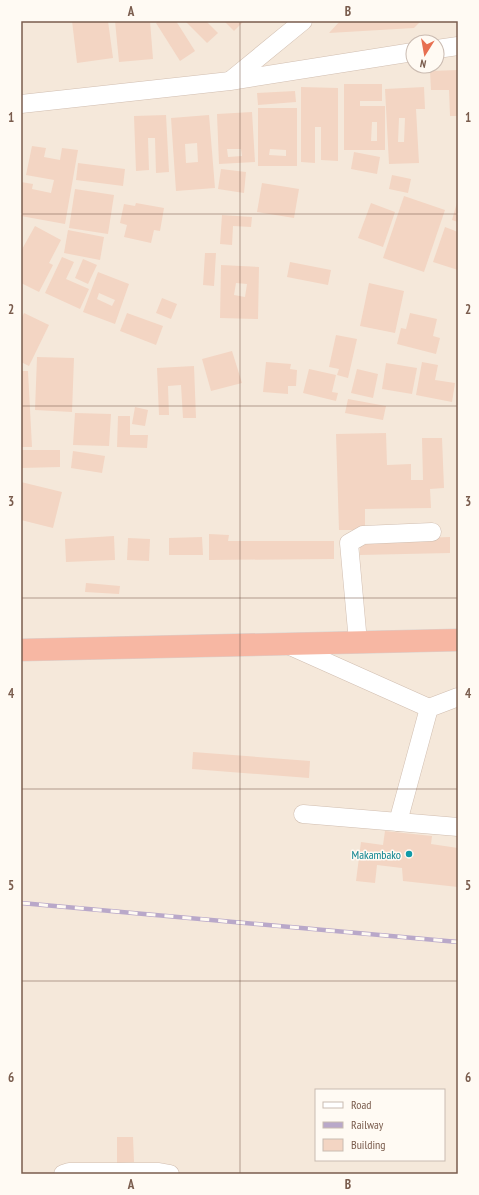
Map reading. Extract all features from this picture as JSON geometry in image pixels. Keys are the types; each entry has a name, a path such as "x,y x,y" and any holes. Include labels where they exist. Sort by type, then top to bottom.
{"highway":[{"path":"21,650 458,640"}],"street":[{"path":"230,81 303,21"},
{"path":"445,47 458,46"},
{"path":"21,104 230,81 405,53"},
{"path":"358,642 349,543 363,535 432,532"},
{"path":"286,644 429,708 458,697"},
{"path":"398,822 429,708"},
{"path":"303,814 458,827"},
{"path":"63,1174 69,1172 158,1172 170,1174"}],"shaded area":[{"path":"21,21 458,21 458,1174 21,1174"}],"building":[{"path":"72,21 108,21 113,58 77,63"},
{"path":"115,21 150,21 153,59 119,62"},
{"path":"159,21 176,21 195,51 180,61 156,23"},
{"path":"185,21 206,21 218,33 207,43"},
{"path":"224,21 244,21 234,31"},
{"path":"340,21 421,21 414,28 329,33"},
{"path":"445,70 458,70 458,116 450,116 449,90 431,90 430,74 445,74"},
{"path":"344,84 382,84 382,101 360,101 360,106 385,106 385,150 344,150","holes":["372,122 377,122 377,141 371,141"]},
{"path":"301,87 338,88 338,161 321,160 321,127 315,127 315,163 301,162"},
{"path":"424,87 425,109 416,109 419,163 389,164 385,89","holes":["399,118 405,118 404,142 398,142"]},
{"path":"295,91 296,102 258,105 257,93"},
{"path":"258,108 297,108 297,166 258,166","holes":["270,149 286,150 286,156 269,155"]},
{"path":"252,112 255,162 219,164 217,114","holes":["227,149 241,149 242,156 228,157"]},
{"path":"166,115 169,172 156,173 155,138 148,138 149,170 136,171 134,116"},
{"path":"209,115 215,188 176,191 171,118","holes":["197,143 198,162 186,163 185,144"]},
{"path":"32,146 46,148 44,157 60,160 62,148 78,150 65,224 21,216 21,182 33,184 32,189 51,193 54,180 26,175"},
{"path":"354,152 380,157 377,174 351,169"},
{"path":"78,163 125,169 123,186 76,180"},
{"path":"221,169 246,172 244,193 218,189"},
{"path":"392,175 411,179 408,193 389,189"},
{"path":"262,183 299,189 294,218 257,212"},
{"path":"75,189 114,195 108,234 69,228"},
{"path":"404,196 445,210 424,272 383,258"},
{"path":"458,199 458,222 452,220"},
{"path":"136,203 164,208 160,231 154,230 151,243 124,237 127,225 120,223 124,204 135,206"},
{"path":"371,203 395,212 383,247 358,238"},
{"path":"222,215 252,217 251,227 233,226 232,245 220,244"},
{"path":"35,226 61,240 49,263 53,265 39,292 21,283 21,251"},
{"path":"445,227 458,232 458,270 433,262"},
{"path":"68,230 104,237 100,260 64,253"},
{"path":"205,253 216,253 214,286 203,285"},
{"path":"62,257 74,262 66,279 89,289 80,309 45,293"},
{"path":"83,259 97,265 88,284 75,278"},
{"path":"290,262 331,270 328,285 287,277"},
{"path":"221,265 259,267 258,319 220,318","holes":["236,283 247,284 245,297 234,295"]},
{"path":"98,272 129,284 115,324 83,312","holes":["99,293 115,300 112,306 97,299"]},
{"path":"369,283 404,291 395,333 360,326"},
{"path":"162,298 177,304 171,319 156,313"},
{"path":"24,313 49,325 29,366 21,362 21,319"},
{"path":"127,313 163,326 156,345 120,331"},
{"path":"410,313 437,319 433,336 440,338 436,354 397,344 401,328 406,329"},
{"path":"336,335 357,339 348,378 337,375 339,369 329,367"},
{"path":"232,351 242,383 211,391 202,359"},
{"path":"37,357 74,358 72,412 35,410"},
{"path":"266,362 291,364 290,369 297,370 296,386 288,386 288,394 263,392"},
{"path":"422,362 438,365 435,380 455,383 452,402 416,395"},
{"path":"386,363 417,368 412,394 382,389"},
{"path":"194,366 196,418 183,418 181,385 168,386 169,415 159,415 157,368"},
{"path":"309,369 336,375 332,392 338,393 336,401 303,393"},
{"path":"357,369 378,374 373,398 351,393"},
{"path":"21,371 28,371 32,447 21,447"},
{"path":"348,399 386,406 383,420 345,413"},
{"path":"135,407 148,410 145,426 132,424"},
{"path":"75,413 111,414 109,446 73,445"},
{"path":"118,416 130,416 130,435 148,435 147,448 117,447"},
{"path":"386,433 387,465 411,464 411,480 423,480 422,438 442,438 444,488 430,489 431,508 365,509 365,530 339,530 336,434"},
{"path":"21,450 60,450 60,467 21,468"},
{"path":"73,451 105,456 102,473 71,468"},
{"path":"21,482 62,492 53,528 21,520"},
{"path":"209,534 229,535 228,541 334,541 334,559 209,560"},
{"path":"114,536 115,560 66,562 65,539"},
{"path":"202,537 203,555 169,555 169,538"},
{"path":"450,537 450,553 360,555 360,540"},
{"path":"128,538 150,539 149,561 127,560"},
{"path":"86,583 120,586 119,594 85,592"},
{"path":"193,752 310,761 309,778 192,769"},
{"name":"Makambako","path":"385,831 432,836 431,844 458,848 458,887 403,881 402,868 377,865 375,883 356,881 361,842 383,845"},
{"path":"117,1137 133,1137 134,1162 117,1163"}],"railway":[{"path":"21,903 458,942"}],"place":[{"name":"Makambako","path":"409,854"}]}
